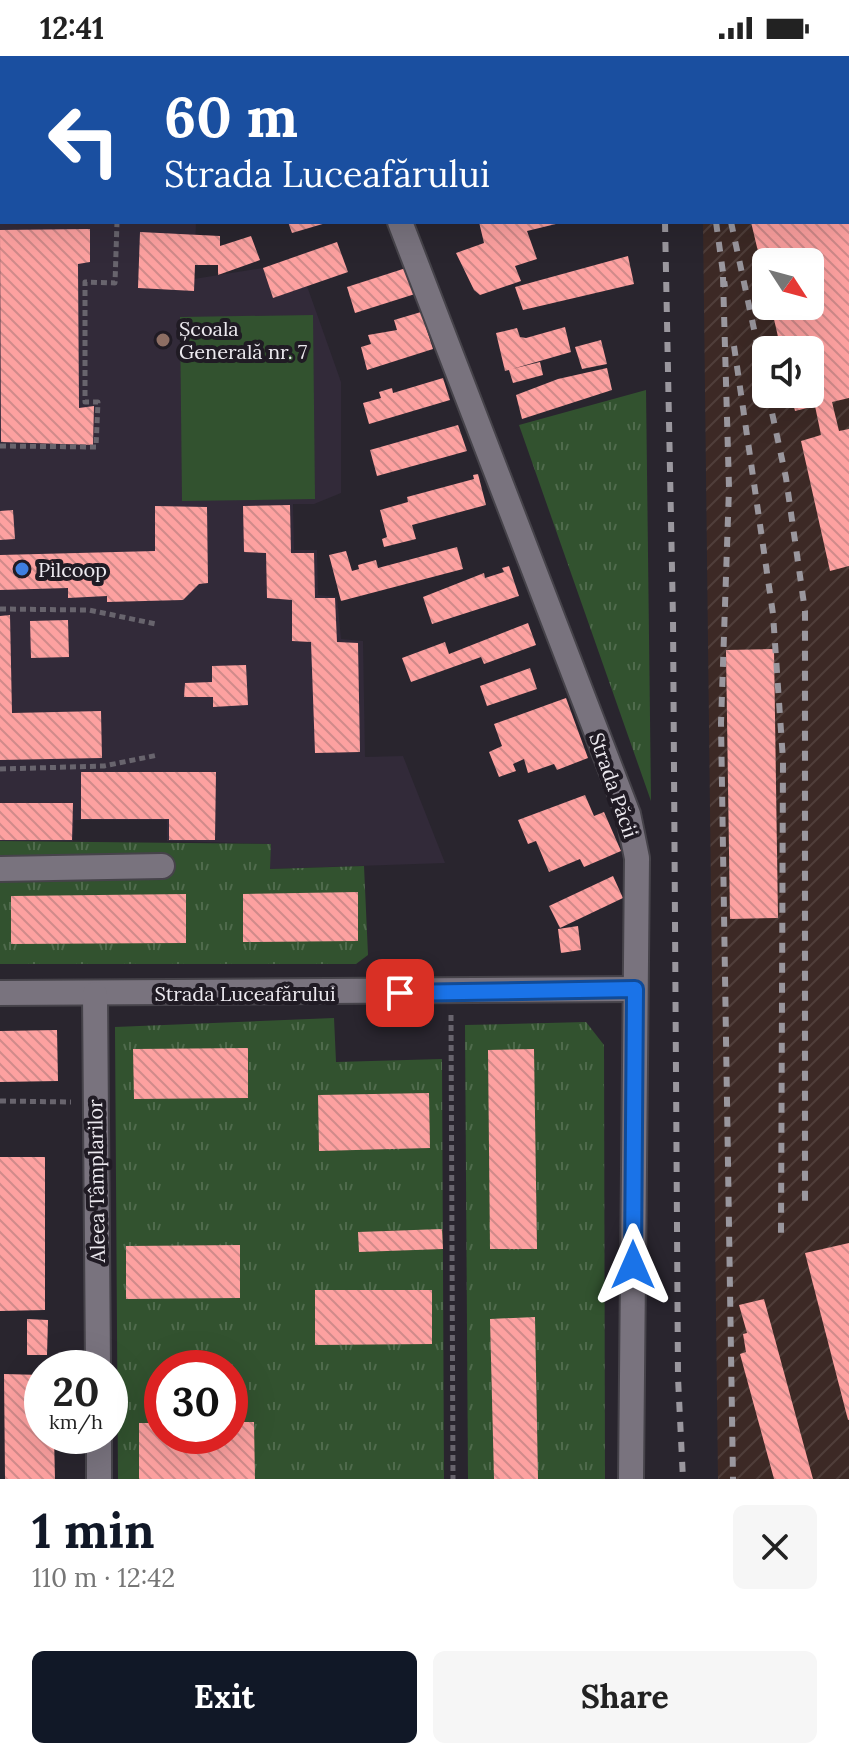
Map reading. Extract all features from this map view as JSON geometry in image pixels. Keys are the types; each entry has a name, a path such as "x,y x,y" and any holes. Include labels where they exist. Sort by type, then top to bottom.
{"street":[{"name":"Strada Păcii","path":"401,224 628,814 637,858 631,1479"},
{"path":"0,869 162,866"},
{"name":"Strada Luceafărului","path":"0,993 635,989"},
{"name":"Aleea Tâmplarilor","path":"95,994 98,1350"},
{"path":"99,1454 99,1479"}],"path":[{"path":"0,446 96,447 98,402 85,402 85,282 115,283 117,224"},
{"path":"0,609 89,610 156,624"},
{"path":"0,769 104,766 158,755"},
{"path":"451,1006 453,1479"},
{"path":"0,1101 96,1101"}],"shaded area":[{"path":"0,224 196,224 194,279 263,268 273,297 307,286 341,382 341,493 314,504 293,504 294,550 317,550 318,595 337,597 341,639 363,641 365,757 403,756 445,863 270,869 270,844 167,841 167,820 74,820 73,841 0,841"},
{"path":"703,224 849,224 849,1479 718,1479"}],"green space":[{"path":"313,315 315,499 182,501 180,317"},
{"path":"646,390 651,801 519,425"},
{"path":"0,841 271,844 270,869 364,866 368,955 356,964 0,964"},
{"path":"334,1018 336,1062 442,1059 444,1479 118,1479 118,1454 128,1454 128,1350 117,1350 115,1027"},
{"path":"586,1022 604,1045 605,1479 468,1479 465,1025"}],"building":[{"path":"289,224 323,224 292,233"},
{"path":"479,224 556,224 527,231 537,259 515,266 521,281 480,295 474,290 456,253 484,243"},
{"path":"751,224 849,224 849,398 832,402 839,431 849,429 849,566 830,571 801,441 821,435 815,408 824,408 824,336 778,336 774,320 824,320 824,248 757,248"},
{"path":"90,229 90,262 78,264 79,408 94,406 93,445 1,442 0,230"},
{"path":"140,232 220,236 220,246 251,236 260,260 218,275 218,265 195,265 194,291 138,288"},
{"path":"337,242 348,272 273,298 263,268"},
{"path":"628,256 634,284 523,310 515,287"},
{"path":"406,268 415,294 355,313 347,287"},
{"path":"421,312 433,349 367,370 361,347 371,344 368,335 397,330 394,320"},
{"path":"565,327 571,352 512,369 540,362 543,375 513,383 509,370 505,371 496,333 517,328 520,337 526,338"},
{"path":"601,340 607,364 582,369 575,347"},
{"path":"607,368 612,390 522,419 516,395 558,379"},
{"path":"443,378 450,400 369,424 363,403 381,398 379,392 392,388 393,393"},
{"path":"458,425 467,451 377,476 370,450"},
{"path":"478,474 486,505 412,525 416,539 384,547 382,539 387,537 380,510 408,502 407,497 474,479 473,475"},
{"path":"290,505 291,553 314,553 315,598 335,598 337,642 358,643 360,752 315,753 311,642 292,641 292,600 267,598 266,553 244,552 243,506"},
{"path":"155,506 207,507 208,583 199,584 183,600 107,602 107,596 68,598 68,588 0,590 0,555 155,551"},
{"path":"13,510 15,539 0,540 0,511"},
{"path":"457,547 463,569 341,601 329,555 346,551 352,571 359,569 358,565 376,560 378,568"},
{"path":"509,566 519,596 432,624 423,597 484,573 485,578 504,572 502,568"},
{"path":"10,615 12,713 101,711 102,758 0,760 0,616"},
{"path":"68,620 69,657 31,658 30,621"},
{"path":"528,623 536,645 484,664 481,657 411,682 402,658 445,642 449,654"},
{"path":"774,649 778,918 730,919 726,650"},
{"path":"246,665 248,705 213,707 213,697 184,697 185,683 212,682 212,666"},
{"path":"530,668 537,689 487,706 480,686"},
{"path":"566,698 588,758 557,770 554,764 528,773 524,759 513,764 516,771 499,777 489,752 502,746 494,724"},
{"path":"81,772 216,772 215,840 169,840 169,819 81,819"},
{"path":"585,795 594,816 604,812 621,851 584,867 580,859 549,872 536,841 528,844 518,820"},
{"path":"0,803 73,803 72,840 0,840"},
{"path":"613,876 623,898 560,928 549,906"},
{"path":"358,892 358,941 243,942 243,894"},
{"path":"186,894 186,943 11,944 11,896"},
{"path":"578,926 581,950 561,953 558,929"},
{"path":"57,1030 58,1081 0,1082 0,1031"},
{"path":"248,1048 248,1098 134,1099 133,1049"},
{"path":"534,1049 537,1249 490,1249 488,1050"},
{"path":"429,1093 430,1148 319,1151 318,1095"},
{"path":"0,1157 45,1157 45,1310 0,1311"},
{"path":"442,1229 443,1249 359,1252 358,1232"},
{"path":"849,1243 849,1420 848,1420 805,1253"},
{"path":"240,1245 240,1298 126,1299 126,1246"},
{"path":"315,1290 432,1290 432,1344 315,1345"},
{"path":"764,1299 813,1479 774,1479 740,1354 746,1352 743,1334 747,1333 739,1305"},
{"path":"535,1317 538,1479 494,1479 490,1319"},
{"path":"27,1319 48,1320 47,1350 27,1350"},
{"path":"4,1374 24,1375 24,1454 54,1454 55,1479 5,1479"},
{"path":"248,1422 254,1422 255,1479 139,1479 139,1423 144,1423 144,1454 248,1454"}],"railway":[{"path":"665,224 673,619 678,1378 683,1479"},
{"path":"716,224 725,287"},
{"path":"731,224 755,336"},
{"path":"723,277 729,488 721,723 733,1479"},
{"path":"734,346 773,614 783,760 781,1235"},
{"path":"771,408 786,478 805,611 805,1202"}],"place":[{"name":"Școala Generală nr. 7","path":"163,340"},
{"name":"Pilcoop","path":"22,569"}],"route":[{"path":"400,993 635,989 633,1265"}]}
